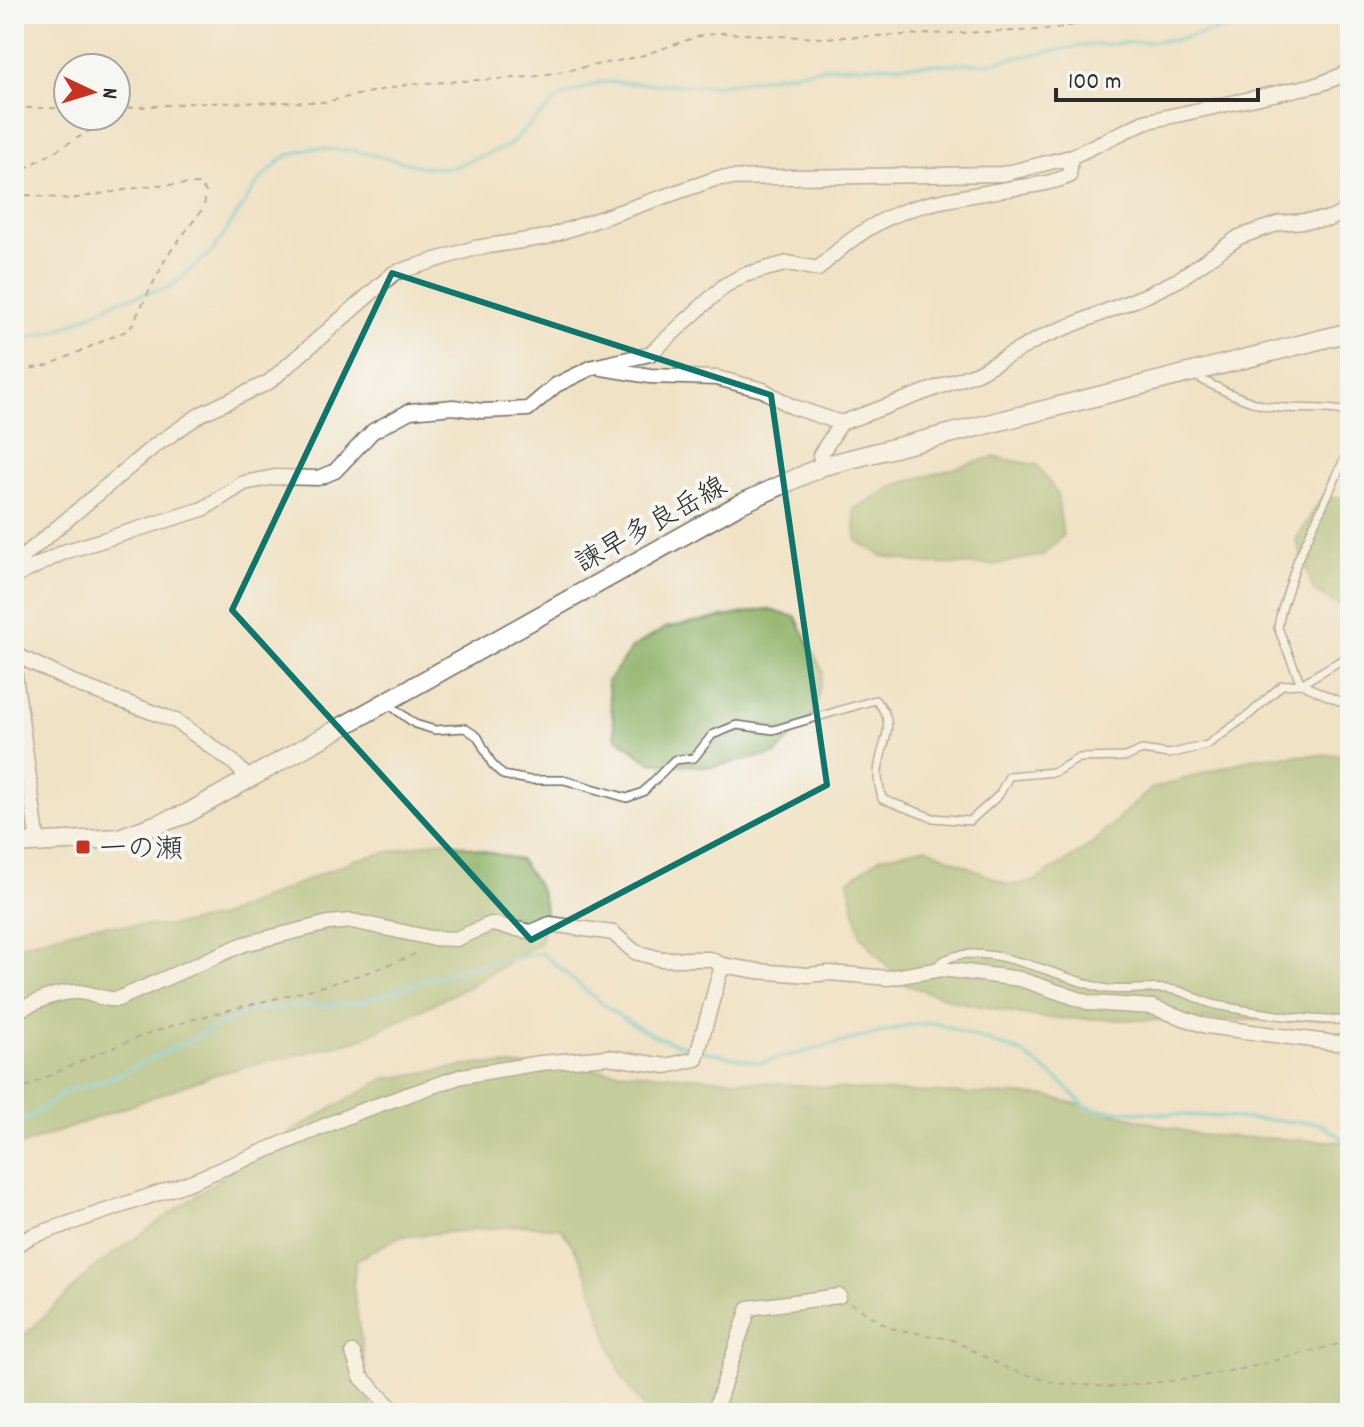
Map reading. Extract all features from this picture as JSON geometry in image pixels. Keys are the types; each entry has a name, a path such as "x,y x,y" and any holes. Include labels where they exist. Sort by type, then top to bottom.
{"main road":[{"name":"諫早多良岳線","path":"14,844 119,838 186,814 738,505 823,466 1350,332"}],"street":[{"path":"14,575 25,555 153,447 201,414 269,382 394,273 475,248 547,237 718,178 1003,174 1071,157 1144,122 1320,84 1350,72"},
{"path":"14,575 64,552 203,509 244,483 275,477 318,478 335,471 373,431 410,411 453,407 482,411 528,409 556,385 593,367 650,354 724,286 744,275 788,263 818,269 847,240 880,218 929,203 1014,188 1041,187 1069,176 1071,157"},
{"path":"823,466 820,455 841,423 977,373 1042,337 1147,295 1178,280 1239,237 1280,223 1330,219 1350,209"},
{"path":"593,367 650,376 717,378 763,390 791,406 841,423"},
{"path":"14,654 79,685 176,721 233,762 249,779"},
{"path":"14,668 38,844"},
{"path":"14,1012 49,997 77,991 105,1001 118,999 244,944 329,923 352,921 431,938 456,939 491,924 532,932 550,924 574,925 613,933 635,952 661,959 710,959 722,965 758,971 888,978 932,971 1020,979 1090,1003 1152,1007 1206,1026 1335,1043 1350,1042"},
{"path":"14,1246 32,1236 188,1183 358,1112 462,1076 594,1058 666,1066 696,1059 722,965"},
{"path":"714,1413 749,1308 839,1296"},
{"path":"353,1353 361,1377 396,1413"}],"lane":[{"path":"1189,373 1221,390 1268,406 1328,408 1343,411 1350,421"},
{"path":"1301,684 1278,628 1281,612 1298,559 1350,447"},
{"path":"1301,684 1350,655"},
{"path":"387,703 415,724 435,730 465,728 478,737 492,764 503,775 529,780 564,780 627,798 643,792 674,760 694,758 712,735 737,725 773,730 875,700 884,708 890,732 878,773 882,799 933,818 970,821 999,795 1009,776 1055,772 1079,758 1126,757 1142,750 1169,754 1207,745 1250,714 1282,685 1301,684 1350,706"},
{"path":"932,971 940,961 958,956 1021,960 1098,987 1120,991 1174,990 1214,1005 1350,1020"}],"path":[{"path":"132,109 192,103 324,102 410,84 532,77 638,57 699,36 723,33 821,38 1039,30 1066,27 1108,14"},
{"path":"14,108 52,108"},
{"path":"14,175 88,132"},
{"path":"14,194 71,199 153,185 199,184 206,192 204,207 167,256 130,329 47,366 14,371"},
{"path":"14,1093 95,1055 189,1022 323,988 415,954"},
{"path":"839,1296 890,1328 953,1340 1008,1369 1055,1383 1110,1387 1171,1381 1242,1369 1350,1341"}],"highlighted area":[{"path":"392,273 771,395 827,785 531,940 232,610"}],"green space":[{"path":"993,457 1037,465 1057,494 1063,535 1043,555 993,565 926,564 882,556 856,540 854,509 896,485"},
{"path":"1322,497 1350,499 1350,611 1314,591 1296,540"},
{"path":"766,609 796,617 823,672 815,712 776,754 712,767 650,762 616,737 607,682 632,648 665,628"},
{"path":"1350,754 1350,1018 1190,1021 1043,1018 959,1002 902,984 861,936 848,881 881,857 926,847 1008,885 1031,883 1088,847 1151,789 1257,757"},
{"path":"441,840 520,860 543,898 545,917 540,943 470,986 358,1040 216,1074 14,1148 14,946 93,925 169,926 220,917 354,860"},
{"path":"479,1064 604,1070 876,1091 1046,1096 1200,1135 1350,1142 1350,1413 647,1413 620,1371 589,1278 572,1244 560,1228 524,1225 398,1237 356,1260 353,1287 372,1413 14,1413 14,1333 27,1333 95,1267 266,1146 384,1079"}],"waterway":[{"path":"14,341 57,331 120,300 170,287 213,251 259,181 284,157 312,148 357,151 424,167 451,168 508,146 560,97 601,82 713,86 830,67 987,63 1080,46 1174,40 1293,14"},
{"path":"14,1128 66,1092 116,1076 251,1010 357,1003 464,968 542,953 595,998 631,1023 672,1043 695,1049"},
{"path":"703,1051 760,1063 910,1025 936,1023 1020,1052 1059,1080 1088,1109 1318,1123 1350,1143"}],"place":[{"name":"一の瀬","path":"83,847"}]}
